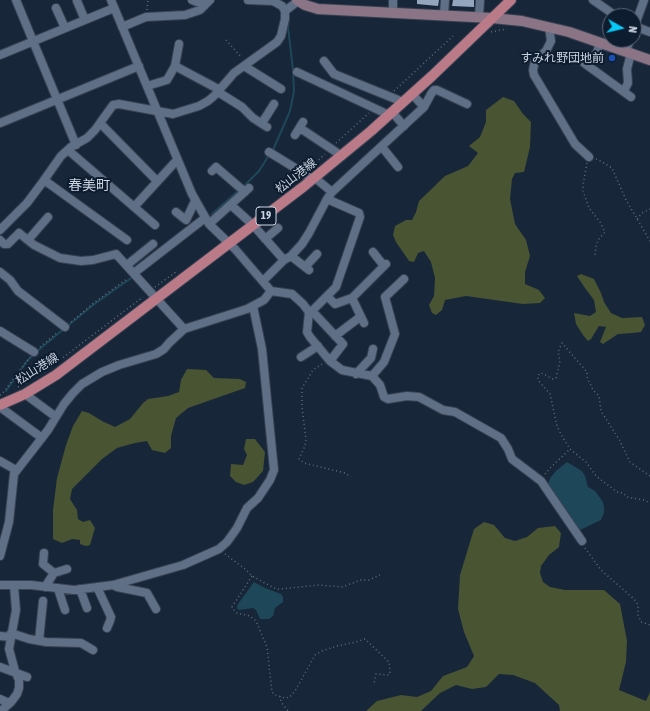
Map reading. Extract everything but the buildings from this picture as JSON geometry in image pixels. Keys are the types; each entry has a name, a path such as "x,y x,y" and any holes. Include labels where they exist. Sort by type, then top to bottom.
{"main road":[{"name":"松山港線","path":"0,406 21,390 56,375 314,179 391,114 511,0"},
{"path":"298,1 318,9 479,17 522,21 549,27 650,60"}],"street":[{"path":"16,0 76,145"},
{"path":"192,0 208,3"},
{"path":"0,230 27,203 61,156 87,138 113,105 119,104 173,114 199,106 208,101 219,91 234,73 277,42 281,36 285,19 285,11 282,6 273,1 248,0"},
{"path":"393,0 393,13"},
{"path":"444,15 445,0"},
{"path":"479,17 480,0"},
{"path":"593,0 606,4"},
{"path":"77,1 85,20"},
{"path":"285,11 298,1"},
{"path":"122,27 146,17 185,15 200,10 208,3"},
{"path":"0,55 85,20 113,4 177,160 195,200 207,221 230,244 271,291 292,294 343,344 330,361"},
{"path":"56,8 65,28"},
{"path":"549,27 551,41 546,51 535,61 533,70 534,75 576,144 589,157"},
{"path":"600,43 597,52 585,64 631,96"},
{"path":"147,86 167,80 175,66 180,44"},
{"path":"624,91 628,83 627,69 629,48"},
{"path":"324,61 334,74 403,102"},
{"path":"245,65 278,90"},
{"path":"0,123 139,66"},
{"path":"175,66 219,91 264,125 274,104"},
{"path":"297,72 391,114 404,126"},
{"path":"263,281 309,234 330,195 424,107 434,90 467,104"},
{"path":"412,94 424,107"},
{"path":"100,123 158,181"},
{"path":"300,128 342,156"},
{"path":"382,147 398,167"},
{"path":"68,150 155,225"},
{"path":"270,152 314,179 330,195 359,213 360,217 336,287 311,312 307,332 330,361 342,370 372,376 380,386 384,397 388,399 407,396 419,397 443,410 455,412 497,435 504,442 512,459 541,481 582,541"},
{"path":"134,206 177,160"},
{"path":"302,173 307,165"},
{"path":"134,273 231,205 247,190 216,167 212,171"},
{"path":"44,180 127,240"},
{"path":"176,212 186,220 195,200"},
{"path":"231,205 253,225 265,239 287,258 307,268 317,254"},
{"path":"28,240 48,217"},
{"path":"265,239 278,228"},
{"path":"0,240 4,244 8,244 19,233 34,246 60,258 80,261 93,260 116,254 184,329"},
{"path":"127,265 153,244"},
{"path":"328,296 335,304 352,298 385,265 373,252"},
{"path":"0,272 10,280 18,291 65,327"},
{"path":"372,376 384,362 394,340 395,334 385,297 404,279"},
{"path":"0,556 9,522 13,481 16,470 42,438 64,404 82,384 97,374 119,365 156,354 164,350 169,343 184,329 253,306 264,300 271,291"},
{"path":"335,336 362,320 352,298"},
{"path":"0,585 31,585 74,590 113,584 182,565 219,549 227,542 237,528 247,508 258,498 270,480 274,470 262,349 253,306"},
{"path":"0,331 34,352"},
{"path":"301,357 318,346"},
{"path":"356,374 372,358 373,348"},
{"path":"21,390 56,417"},
{"path":"0,406 42,438"},
{"path":"0,461 16,470"},
{"path":"44,553 43,564 54,573"},
{"path":"44,587 54,573 67,569"},
{"path":"113,584 117,587 147,593 156,609"},
{"path":"1,711 17,694 19,688 19,680 15,673 9,649 16,610 14,586"},
{"path":"97,587 111,617 107,628"},
{"path":"58,589 65,610"},
{"path":"80,589 87,608"},
{"path":"39,641 46,610 43,600"},
{"path":"0,636 11,635 46,642 81,643 92,650"},
{"path":"0,667 27,677"},
{"path":"0,699 9,703"}],"path":[{"path":"490,32 511,28"},
{"path":"226,40 245,65"},
{"path":"595,255 598,240 605,232 600,222 589,208 583,191 589,157 612,168 626,200 650,241"},
{"path":"637,219 642,213 650,209"},
{"path":"44,372 143,297"},
{"path":"650,476 630,462 620,441 600,411 599,396 593,390 587,377 587,372 562,343 558,352 560,361 556,378 553,379 540,373 538,376 538,380 550,394 557,426 570,449 586,462 596,476 617,492 623,493 627,497 644,500 650,503"},
{"path":"330,361 320,364 313,370 302,388 302,406 306,439 305,446 299,459 304,462 345,473 352,477"},
{"path":"21,390 30,380"},
{"path":"0,397 6,394"},
{"path":"541,481 550,468 570,449"},
{"path":"582,541 601,570 634,599 638,605 638,616 641,622 650,625"},
{"path":"219,549 252,576 276,589 319,585 342,587 361,580 369,580 380,575"},
{"path":"252,576 232,607 237,612 250,616 256,621 267,647 272,692 275,695 285,698 290,697 295,691 315,655 337,646 365,639 389,662 389,675 376,674 374,684"},
{"path":"280,696 281,702 288,711"}],"green space":[{"path":"503,97 514,101 531,122 530,147 524,172 515,173 512,179 510,199 515,224 526,240 530,256 525,272 525,284 539,290 545,298 540,303 523,304 466,296 445,300 442,310 436,315 432,313 429,305 434,296 435,278 431,262 424,251 418,253 414,262 409,261 393,235 395,226 406,220 412,220 419,201 445,176 468,166 478,153 469,146 480,137 486,122 486,110"},
{"path":"581,274 594,279 604,302 611,313 622,318 642,317 645,325 641,332 618,334 603,344 600,342 606,327 599,326 591,339 588,341 576,324 574,313 590,316 596,312 594,300 577,276"},
{"path":"187,369 206,370 214,378 240,379 246,382 245,388 188,408 176,418 171,436 171,448 165,453 152,450 147,441 117,448 102,459 72,489 70,499 77,510 78,519 83,522 90,520 95,528 90,545 86,546 80,544 80,540 72,539 62,543 53,539 53,510 57,478 73,426 82,411 89,413 115,427 130,419 148,399 168,396 179,392 181,380"},
{"path":"246,439 255,439 265,452 263,471 253,482 244,485 236,482 230,476 231,464 243,465 247,455 244,449"},
{"path":"484,522 494,525 505,538 515,541 527,537 538,528 555,526 561,533 559,547 549,555 541,566 540,573 543,582 550,587 565,590 604,590 620,604 627,641 626,662 619,690 646,701 650,692 650,711 560,711 559,705 535,683 513,675 499,674 486,687 472,689 456,685 440,693 421,711 366,711 377,701 401,695 417,697 431,691 443,676 467,667 474,656 464,632 458,609 460,575 474,529"}],"water":[{"path":"567,462 582,471 588,487 595,491 603,502 604,513 601,520 580,530 577,529 547,485 556,471"},
{"path":"254,582 281,594 283,597 283,602 275,608 273,616 269,619 260,619 256,610 253,608 239,610 237,608 238,604"}],"waterway":[{"path":"273,150 290,111 294,91 288,27 289,17"},
{"path":"244,186 259,171 269,155"},
{"path":"212,214 239,190"},
{"path":"6,391 27,361 42,347 93,305 134,276"}],"place":[{"name":"すみれ野団地前","path":"612,58"}],"district":[{"name":"春美町","path":"89,186"}]}
